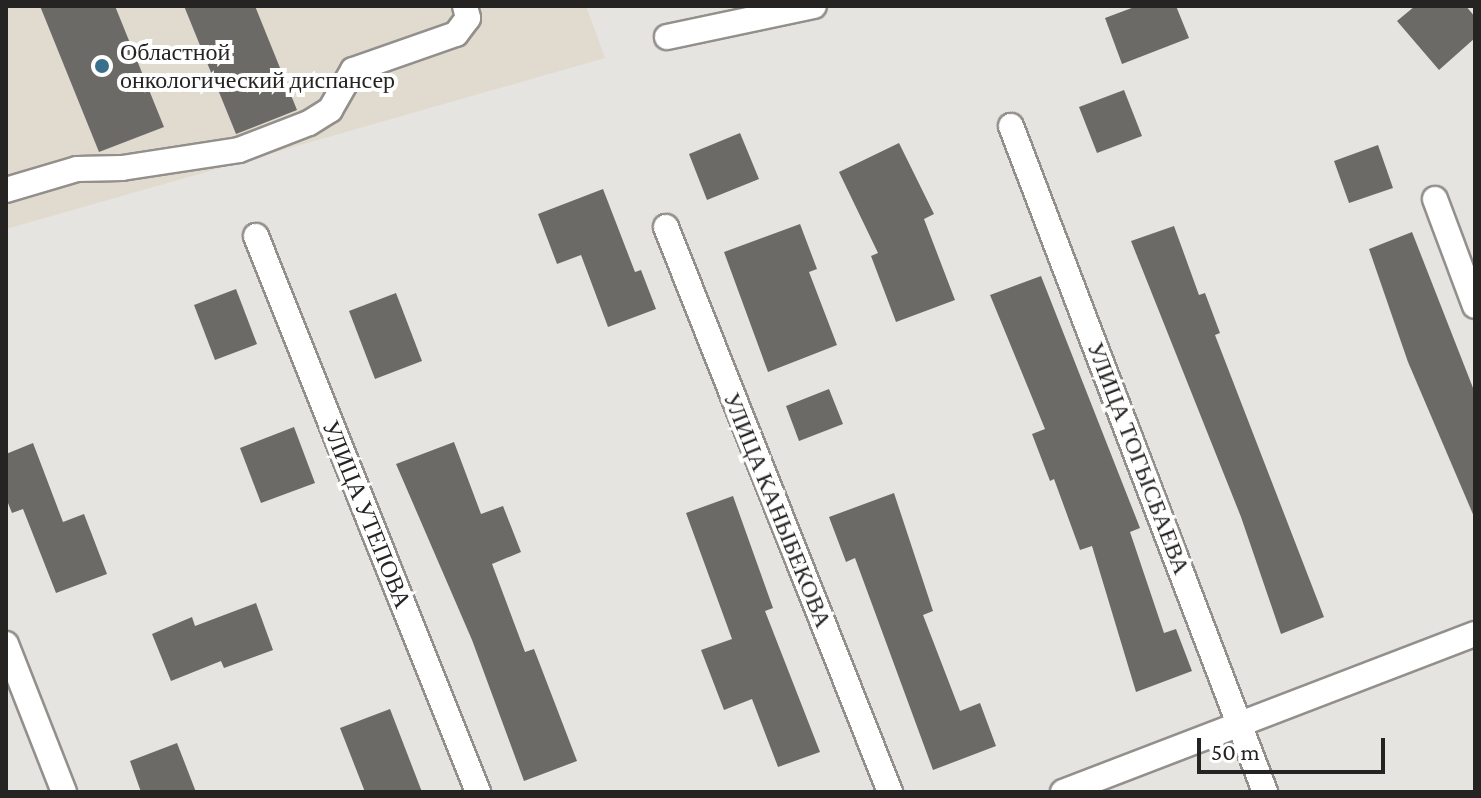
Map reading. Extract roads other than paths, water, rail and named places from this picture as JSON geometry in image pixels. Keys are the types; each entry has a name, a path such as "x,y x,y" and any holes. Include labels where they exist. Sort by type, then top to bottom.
{"street":[{"path":"6,190 77,169 122,168 239,150 309,123 330,110 353,70 456,34 468,18 465,6"},
{"path":"667,37 814,6"},
{"name":"УЛИЦА ТОГЫСБАЕВА","path":"1011,126 1241,721 1265,792"},
{"path":"1435,199 1475,306"},
{"name":"УЛИЦА КАНЫБЕКОВА","path":"666,227 890,792"},
{"name":"УЛИЦА УТЕПОВА","path":"256,236 478,792"},
{"path":"1063,792 1241,721 1475,634"},
{"path":"6,644 64,792"}],"place":[{"name":"Областной онкологический диспансер","path":"102,66"}]}
